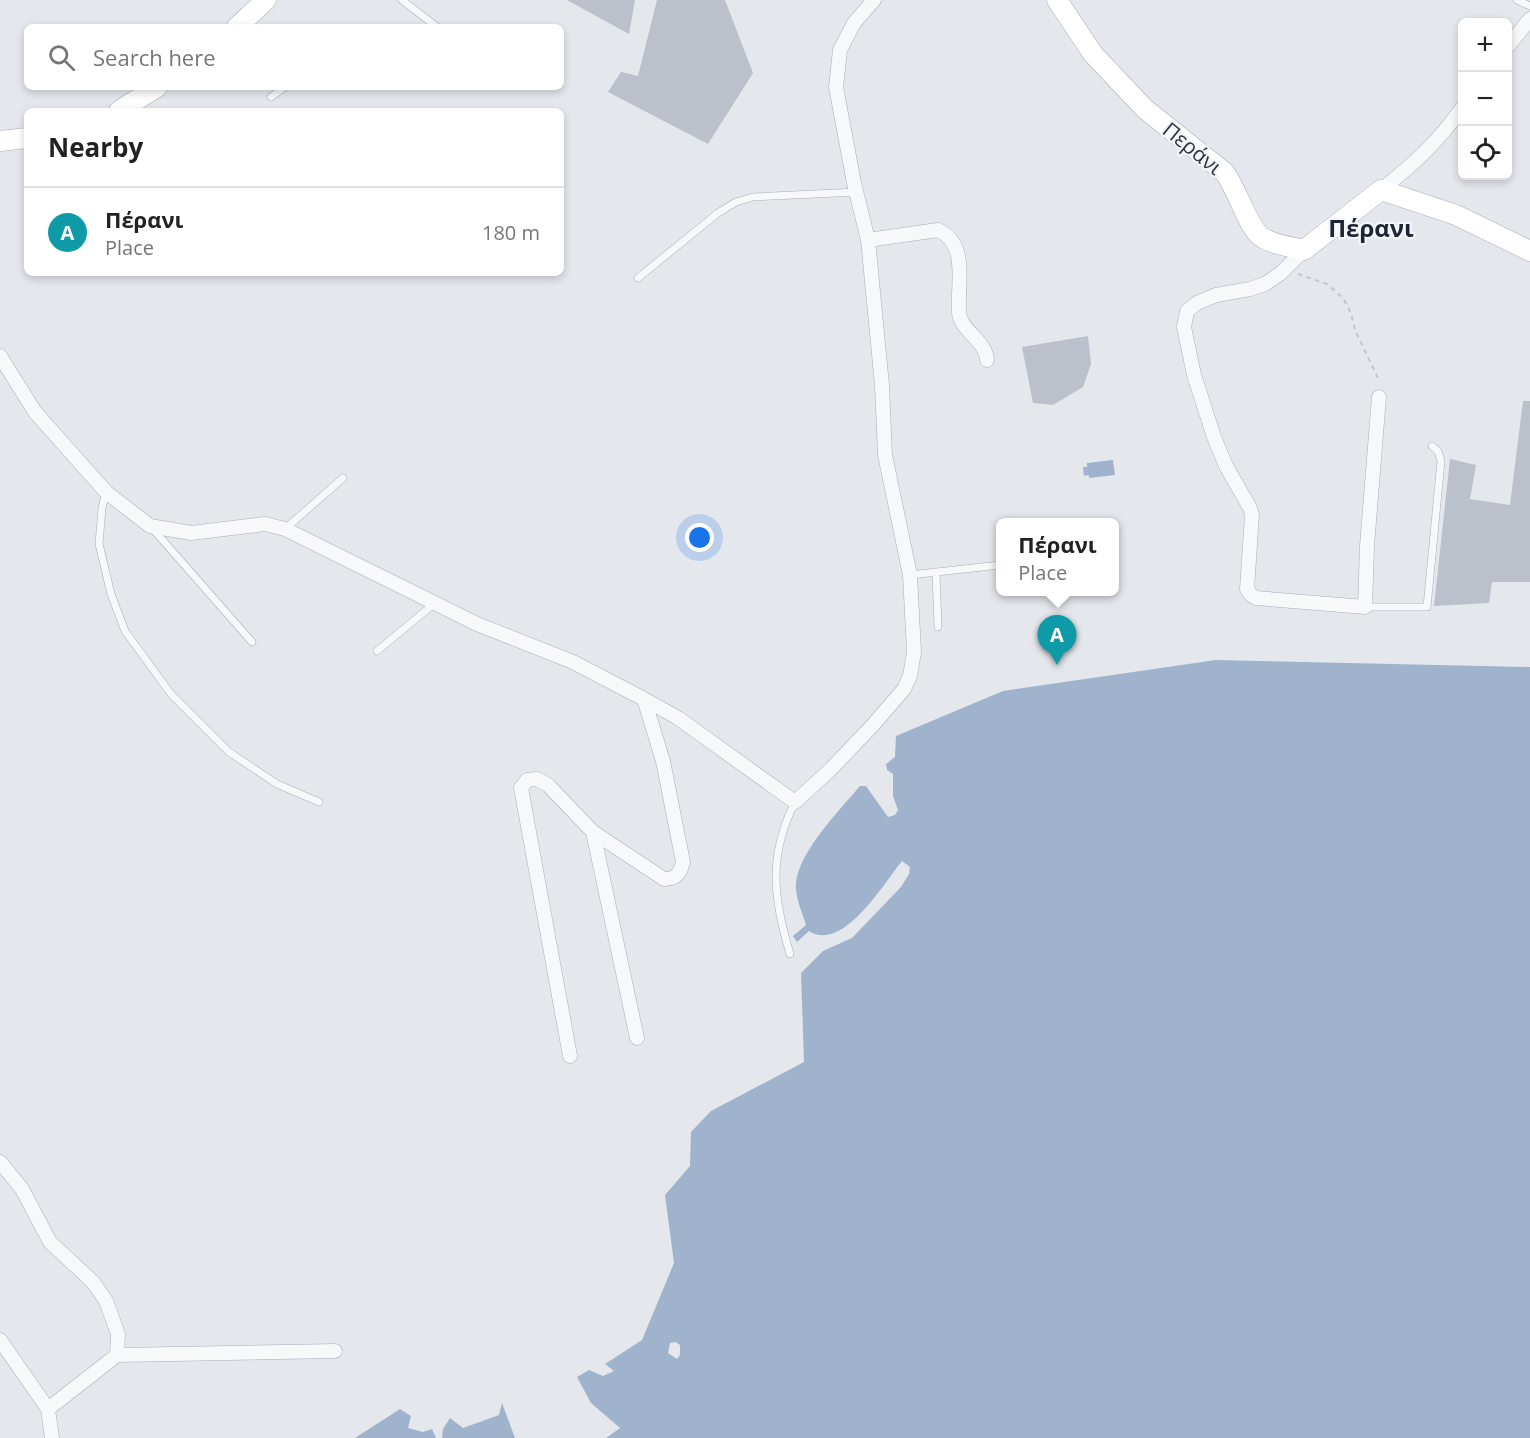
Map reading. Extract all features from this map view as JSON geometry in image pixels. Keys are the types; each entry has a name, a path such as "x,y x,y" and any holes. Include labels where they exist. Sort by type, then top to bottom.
{"street":[{"path":"240,24 266,0"},
{"path":"0,356 35,412 106,492 150,526 191,533 265,524 285,529 477,624 573,662 644,699 678,718 795,802 830,770 904,689 910,676 914,652 910,575 885,455 882,385 868,240 836,87 840,50 854,23 874,0"},
{"name":"Περάνι","path":"1057,0 1094,54 1145,109 1224,172 1232,181 1260,236 1305,250"},
{"path":"1512,41 1530,19"},
{"path":"124,108 151,90"},
{"path":"1379,397 1367,546 1365,607 1256,598 1251,595 1247,589 1252,515 1218,447 1194,375 1184,327 1187,311 1197,303 1216,295 1265,284 1413,164 1443,135 1458,114"},
{"path":"0,141 24,138"},
{"path":"1381,190 1456,215 1530,251"},
{"path":"868,240 938,230 948,235 954,243 961,273 959,313 961,320 987,353 987,360"},
{"path":"570,1056 521,788 527,780 537,779 548,785 593,832 664,879 673,879 680,872 683,862 663,761 644,699"},
{"path":"593,832 637,1038"},
{"path":"0,1162 22,1189 50,1242 93,1282 106,1301 118,1334 117,1355"},
{"path":"0,1340 48,1409 52,1438"},
{"path":"48,1409 117,1355 335,1351"}],"lane":[{"path":"402,0 433,24"},
{"path":"1517,0 1530,6"},
{"path":"271,97 281,90"},
{"path":"638,278 718,213 736,202 753,197 857,192"},
{"path":"1365,607 1427,607 1441,461 1438,451 1432,446"},
{"path":"285,529 343,478"},
{"path":"106,492 102,508 99,544 111,594 125,630 171,694 229,752 277,784 319,802"},
{"path":"150,526 252,642"},
{"path":"910,575 996,566"},
{"path":"936,573 938,627"},
{"path":"377,651 435,603"},
{"path":"790,954 777,887 777,853 784,826 795,802"}],"path":[{"path":"1284,269 1327,284 1343,298 1351,313 1355,330 1378,378 1379,397"}],"water":[{"path":"1113,460 1115,475 1089,478 1089,475 1084,476 1083,467 1087,467 1087,463"},
{"path":"1216,660 1530,667 1530,1438 606,1438 620,1428 591,1403 577,1377 589,1370 603,1376 614,1371 605,1364 642,1340 674,1263 665,1195 690,1166 691,1132 711,1111 804,1062 801,973 823,951 852,938 901,887 909,874 910,867 902,861 874,899 849,924 835,932 822,935 809,931 797,942 793,936 806,925 796,888 804,858 822,831 860,786 866,786 888,817 895,815 898,810 893,796 893,774 887,770 886,764 895,757 896,736 1003,691","holes":["676,1342 680,1345 680,1355 677,1359 668,1353 670,1343"]},
{"path":"502,1403 515,1438 442,1438 443,1429 450,1418 463,1428 499,1415"},
{"path":"400,1409 411,1416 408,1428 423,1432 432,1429 436,1438 355,1438"}],"building":[{"path":"567,0 635,0 629,34"},
{"path":"657,0 725,0 753,73 708,144 608,92 621,72 638,76"},
{"path":"1088,336 1091,364 1083,387 1053,405 1033,403 1022,347"},
{"path":"1523,401 1530,401 1530,582 1492,582 1489,603 1434,606 1450,459 1476,465 1470,499 1510,505"}],"place":[{"name":"Πέρανι","path":"1057,665"}],"district":[{"name":"Πέρανι","path":"1371,227"}]}
